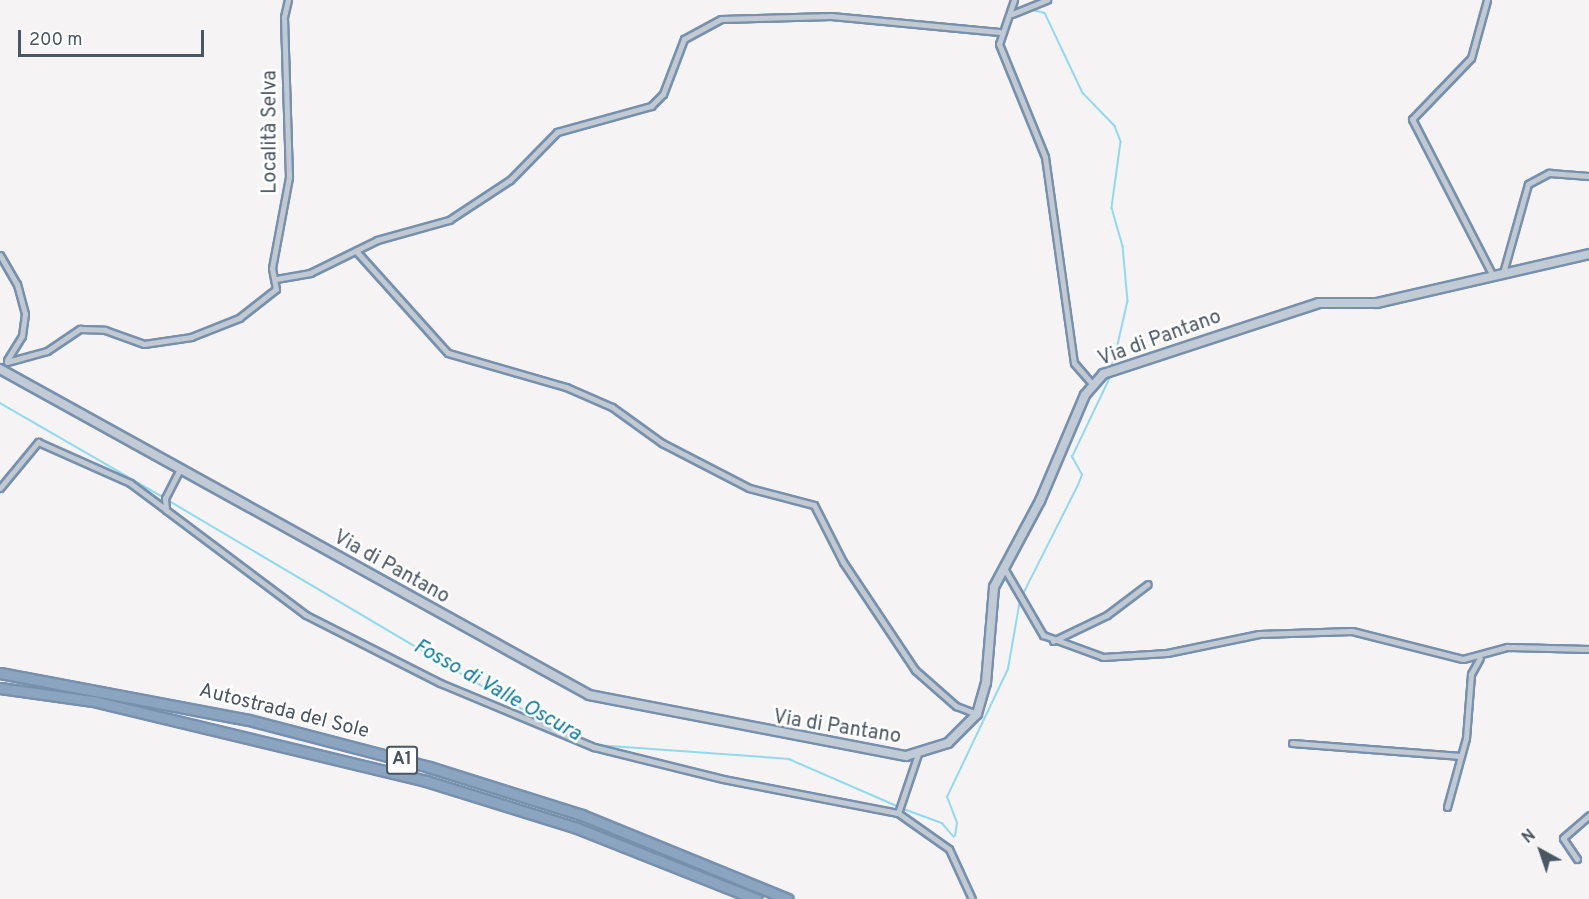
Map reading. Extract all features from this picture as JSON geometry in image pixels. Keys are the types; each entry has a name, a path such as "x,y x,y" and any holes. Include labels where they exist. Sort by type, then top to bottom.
{"highway":[{"name":"Autostrada del Sole","path":"0,674 249,720 429,767 582,815 788,899"},
{"name":"Autostrada del Sole","path":"0,688 93,701 426,781 578,828 756,899"}],"street":[{"name":"Località Selva","path":"276,279 272,268 289,177 284,17 288,0"},
{"path":"1014,0 1012,14 999,33 1004,58 1047,165 1074,363 1092,384"},
{"path":"1012,14 1047,0"},
{"path":"1487,0 1471,58 1412,119 1493,276"},
{"path":"7,362 44,352 80,329 105,330 147,344 202,333 252,309 278,288 276,279 306,274 356,251 458,216 510,180 560,131 651,106 662,96 684,39 721,19 834,16 999,33"},
{"path":"1503,273 1528,184 1549,173 1589,176"},
{"path":"356,251 448,353 572,389 749,488 813,505 843,562 913,667 956,706 977,714"},
{"name":"Via di Pantano","path":"1,370 594,697 883,755 918,754 954,739 977,714 986,680 989,603 1004,566 1035,511 1092,384 1118,368 1319,303 1375,304 1589,254"},
{"path":"0,255 17,284 25,314 22,336 1,370"},
{"path":"0,488 38,442 130,483 306,615 540,727 702,774 898,813 951,852 972,899"},
{"path":"165,510 165,498 180,469"},
{"path":"1004,566 1040,631 1053,640 1111,658 1253,635 1357,631 1426,653 1480,657 1510,647 1589,649"},
{"path":"1053,640 1107,615 1148,584"},
{"path":"1447,807 1460,756 1471,674 1480,657"},
{"path":"1292,744 1460,756"},
{"path":"898,813 918,754"},
{"path":"1577,860 1563,838 1589,815"}],"waterway":[{"path":"1029,9 1045,13 1083,93 1115,126 1121,142 1112,208 1123,246 1128,301 1118,345"},
{"path":"1111,367 1117,352"},
{"path":"1022,596 1078,485 1082,475 1072,457 1112,373"},
{"name":"Fosso di Valle Oscura","path":"0,403 163,497"},
{"name":"Fosso di Valle Oscura","path":"166,499 512,704 596,745 789,759 897,806"},
{"path":"955,836 957,823 947,797 1008,669 1020,600"},
{"name":"Fosso di Valle Oscura","path":"901,808 942,823 954,837"}]}
